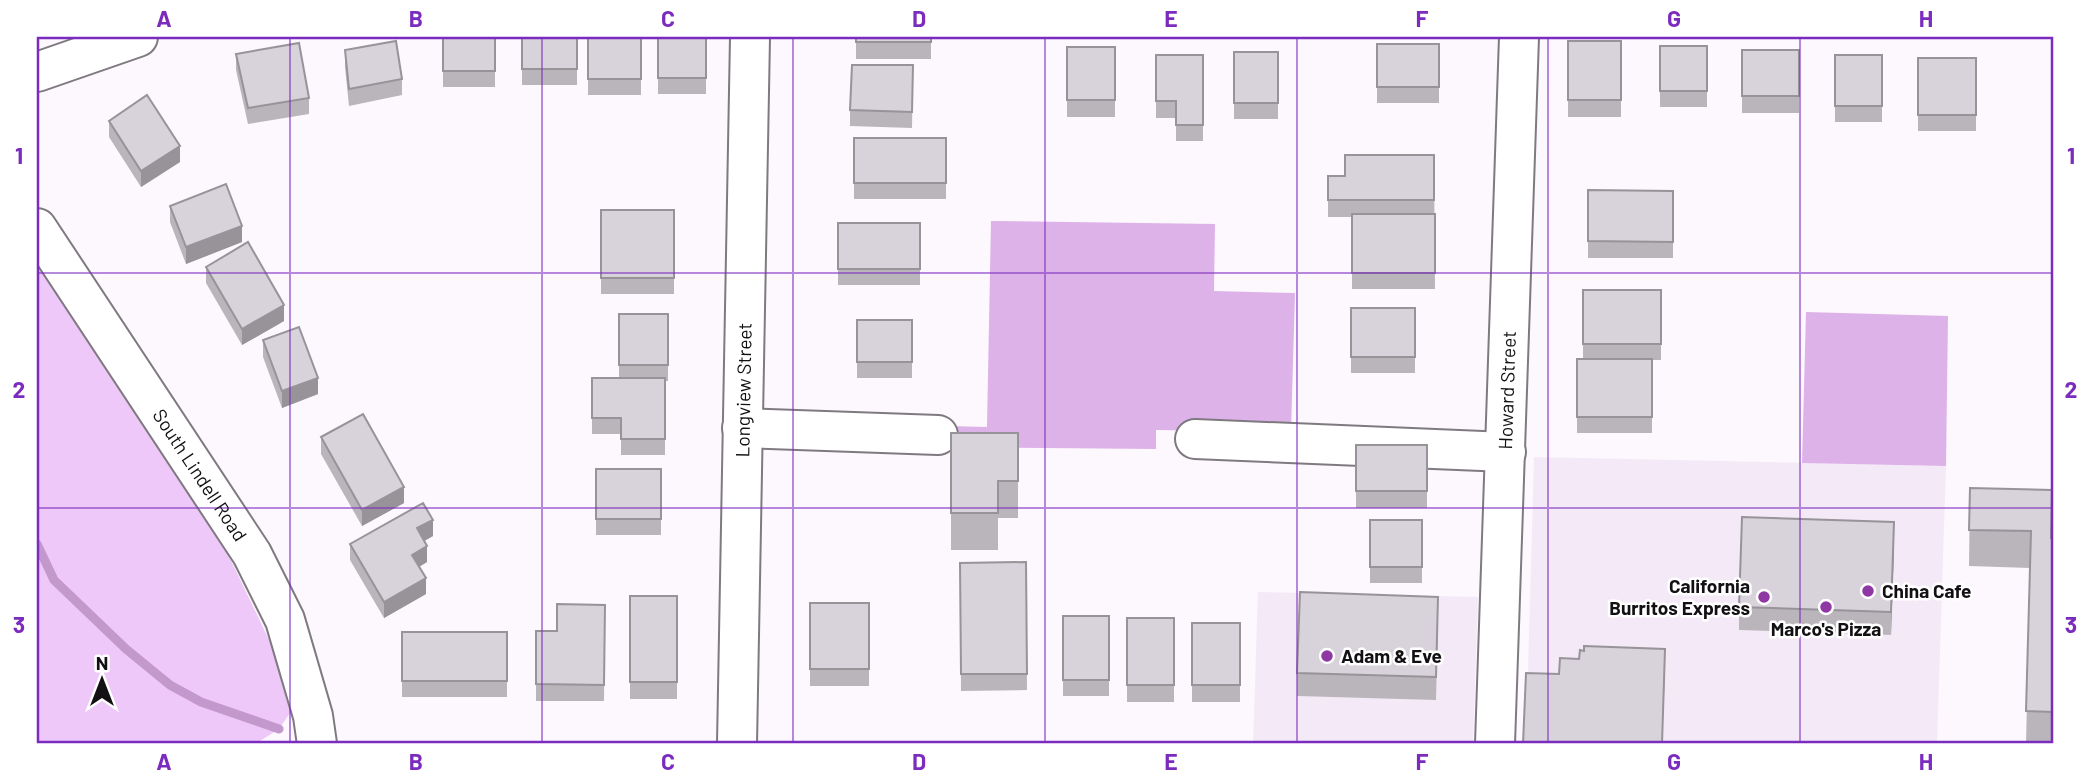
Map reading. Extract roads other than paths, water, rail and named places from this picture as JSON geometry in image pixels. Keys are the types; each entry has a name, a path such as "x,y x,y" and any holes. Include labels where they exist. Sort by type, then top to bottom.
{"street":[{"path":"37,72 138,37"},
{"name":"Longview Street","path":"737,744 750,37"},
{"name":"Howard Street","path":"1495,744 1519,37"},
{"name":"South Lindell Road","path":"37,228 252,554 285,620 313,716 317,744"},
{"path":"743,428 938,435"},
{"path":"1195,439 1506,452"}],"waterway":[{"path":"37,544 54,580 126,649 170,685 201,702 279,729"}],"place":[{"name":"China Cafe","path":"1868,591"},
{"name":"California Burritos Express","path":"1764,597"},
{"name":"Marco's Pizza","path":"1826,607"},
{"name":"Adam & Eve","path":"1327,656"}]}
